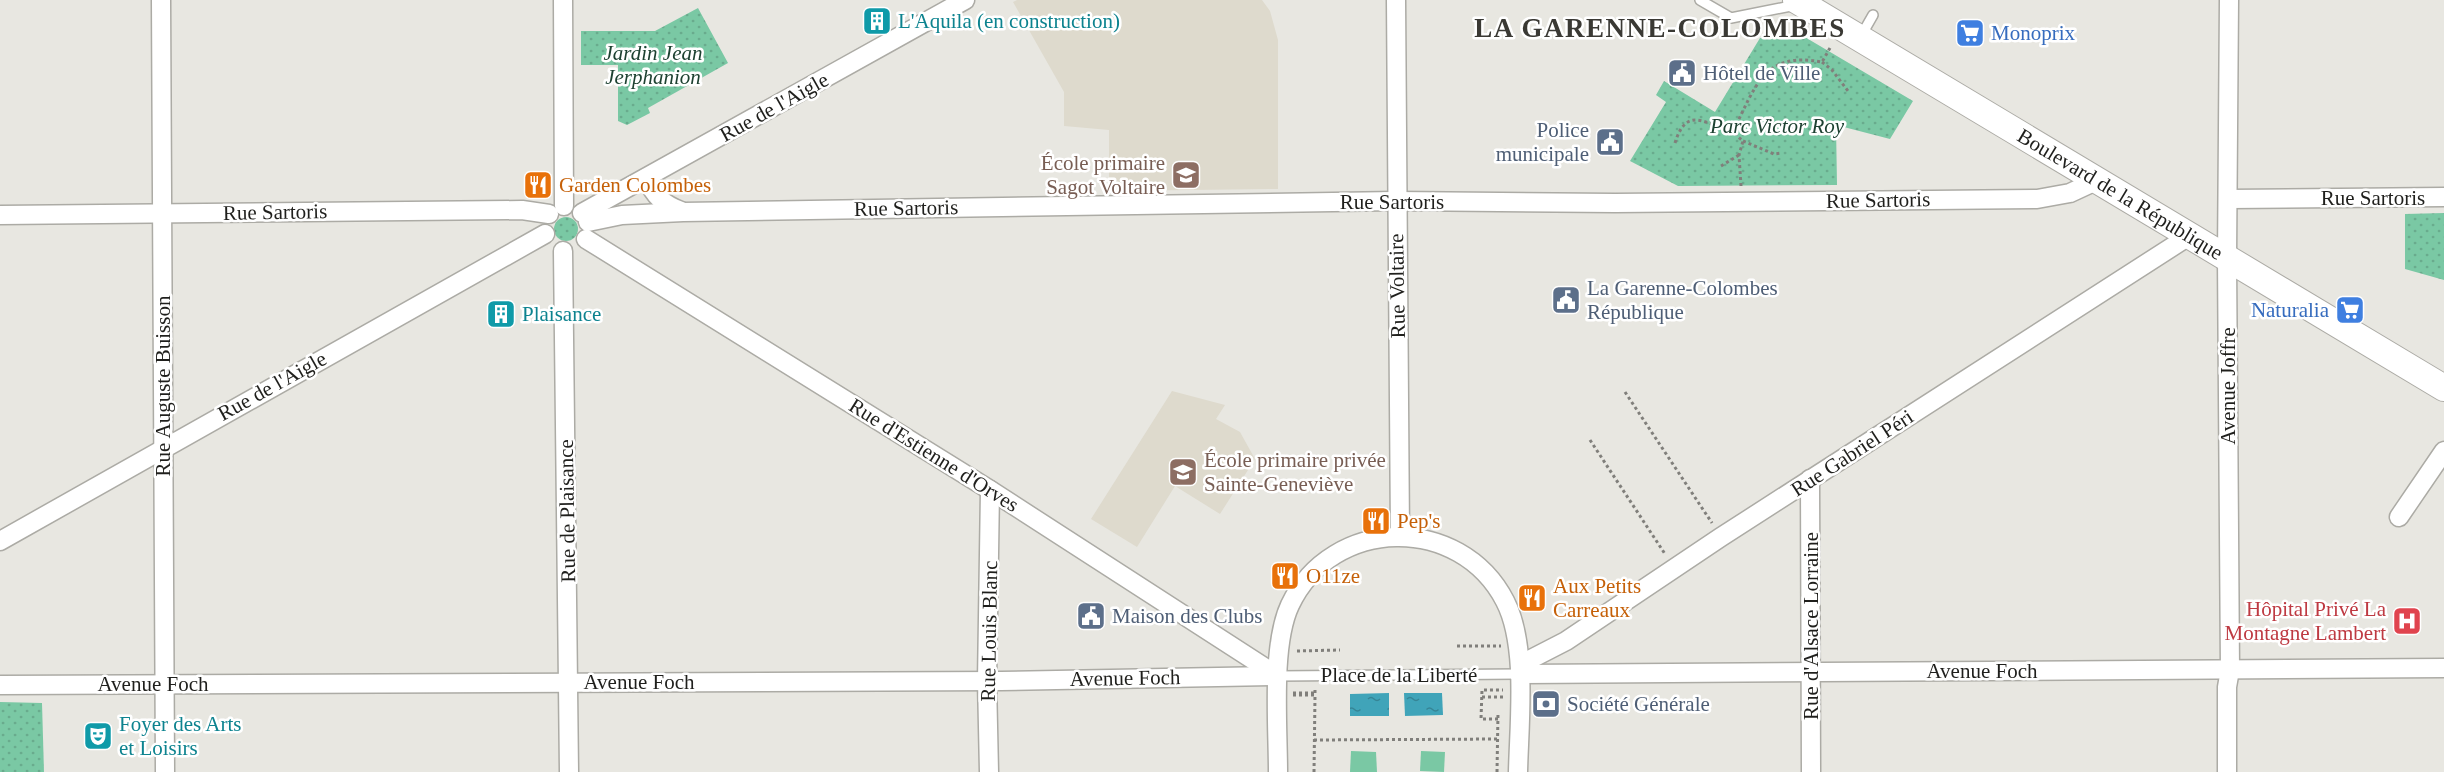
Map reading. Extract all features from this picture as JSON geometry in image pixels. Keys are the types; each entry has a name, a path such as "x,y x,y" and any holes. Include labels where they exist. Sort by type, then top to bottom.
{"main road":[{"name":"Boulevard de la République","path":"1799,2 2444,388"}],"street":[{"name":"Rue Auguste Buisson","path":"161,0 165,772"},
{"path":"557,210 563,0"},
{"name":"Rue de l'Aigle","path":"585,225 646,178 965,0"},
{"name":"Rue Voltaire","path":"1396,0 1400,536"},
{"name":"Avenue Joffre","path":"2228,772 2227,687 2230,670 2227,259 2229,0"},
{"name":"Rue Sartoris","path":"646,178 654,195 664,204 683,212"},
{"name":"Rue Sartoris","path":"585,225 622,215 683,212 1396,201 2049,198 2070,193 2098,180"},
{"name":"Rue Sartoris","path":"2229,199 2444,197"},
{"path":"571,207 585,225 577,249 563,251 551,245 544,234 546,220 557,210 571,207"},
{"name":"Rue Sartoris","path":"0,215 557,210"},
{"name":"Rue d'Estienne d'Orves","path":"585,225 1278,676"},
{"name":"Rue de l'Aigle","path":"0,541 544,234"},
{"name":"Rue Gabriel Péri","path":"1514,682 1531,658 1556,647 1674,567 2189,236"},
{"name":"Rue de Plaisance","path":"563,251 569,772"},
{"path":"2399,518 2444,451"},
{"name":"Rue d'Alsace Lorraine","path":"1810,479 1811,772"},
{"name":"Rue Louis Blanc","path":"989,772 987,681 990,490"},
{"path":"1278,772 1278,647 1289,607 1303,582 1320,563 1351,545 1376,538 1400,536 1424,540 1455,550 1486,573 1505,602 1515,628 1514,682 1518,772"},
{"path":"1211,677 1223,668 1227,655 1223,640"},
{"path":"1556,647 1554,660 1558,667 1570,674"},
{"name":"Avenue Foch","path":"1514,682 1570,674 2444,668"},
{"name":"Avenue Foch","path":"0,685 987,681 1278,676"}],"lane":[{"path":"1700,0 1731,18 1799,2"},
{"path":"1860,38 1873,15"},
{"name":"Place de la Liberté","path":"1278,676 1514,682"}],"path":[{"path":"1822,62 1830,48"},
{"path":"1734,129 1765,72 1781,63 1801,58 1822,62 1832,70 1848,91"},
{"path":"1675,143 1679,129 1691,121 1710,122 1728,130 1734,129"},
{"path":"1734,129 1743,141 1774,154 1782,153"},
{"path":"1742,201 1739,155 1743,141"},
{"path":"1721,166 1739,155"},
{"path":"1625,392 1721,537"},
{"path":"1590,440 1674,567"},
{"path":"1457,646 1508,646"},
{"path":"1292,651 1340,650"},
{"path":"1498,719 1481,719 1482,690 1514,682"},
{"path":"1307,695 1287,694 1315,694 1314,772"},
{"path":"1482,697 1504,697"},
{"path":"1497,772 1498,713"},
{"path":"1314,740 1498,739"}],"shaded area":[{"path":"1017,0 1262,0 1270,11 1278,40 1278,189 1109,191 1109,130 1064,126 1064,92 1013,2"},
{"name":"École primaire privée Sainte-Geneviève","path":"1172,391 1225,405 1216,419 1240,432 1255,459 1220,514 1175,486 1137,547 1091,519"}],"green space":[{"name":"Jardin Jean Jerphanion","path":"698,8 728,63 648,108 650,113 627,125 618,121 618,65 581,65 581,31 655,31"},
{"name":"Parc Victor Roy","path":"1798,33 1913,101 1890,139 1836,125 1837,185 1678,186 1630,161 1666,102 1656,95 1664,81 1715,112 1760,38"},
{"path":"2444,213 2444,280 2405,269 2405,214"},
{"path":"566,217 574,221 578,229 574,237 566,241 558,237 554,229 558,221"},
{"path":"0,702 42,703 44,772 0,772"},
{"path":"1351,751 1376,752 1377,772 1350,772"},
{"path":"1421,751 1445,752 1444,772 1420,771"}],"water":[{"path":"1389,693 1389,716 1350,716 1350,694"},
{"path":"1404,693 1442,693 1443,715 1405,716"}],"place":[{"name":"L'Aquila (en construction)","path":"877,21"},
{"name":"Monoprix","path":"1970,33"},
{"name":"Hôtel de Ville","path":"1682,73"},
{"name":"Police municipale","path":"1610,142"},
{"name":"École primaire Sagot Voltaire","path":"1186,175"},
{"name":"Garden Colombes","path":"538,185"},
{"name":"La Garenne-Colombes République","path":"1566,300"},
{"name":"Naturalia","path":"2350,310"},
{"name":"Plaisance","path":"501,314"},
{"name":"École primaire privée Sainte-Geneviève","path":"1183,472"},
{"name":"Pep's","path":"1376,521"},
{"name":"O11ze","path":"1285,576"},
{"name":"Aux Petits Carreaux","path":"1532,598"},
{"name":"Maison des Clubs","path":"1091,616"},
{"name":"Hôpital Privé La Montagne Lambert","path":"2407,621"},
{"name":"Société Générale","path":"1546,704"},
{"name":"Foyer des Arts et Loisirs","path":"98,736"}],"district":[{"name":"LA GARENNE-COLOMBES","path":"1660,28"}]}
